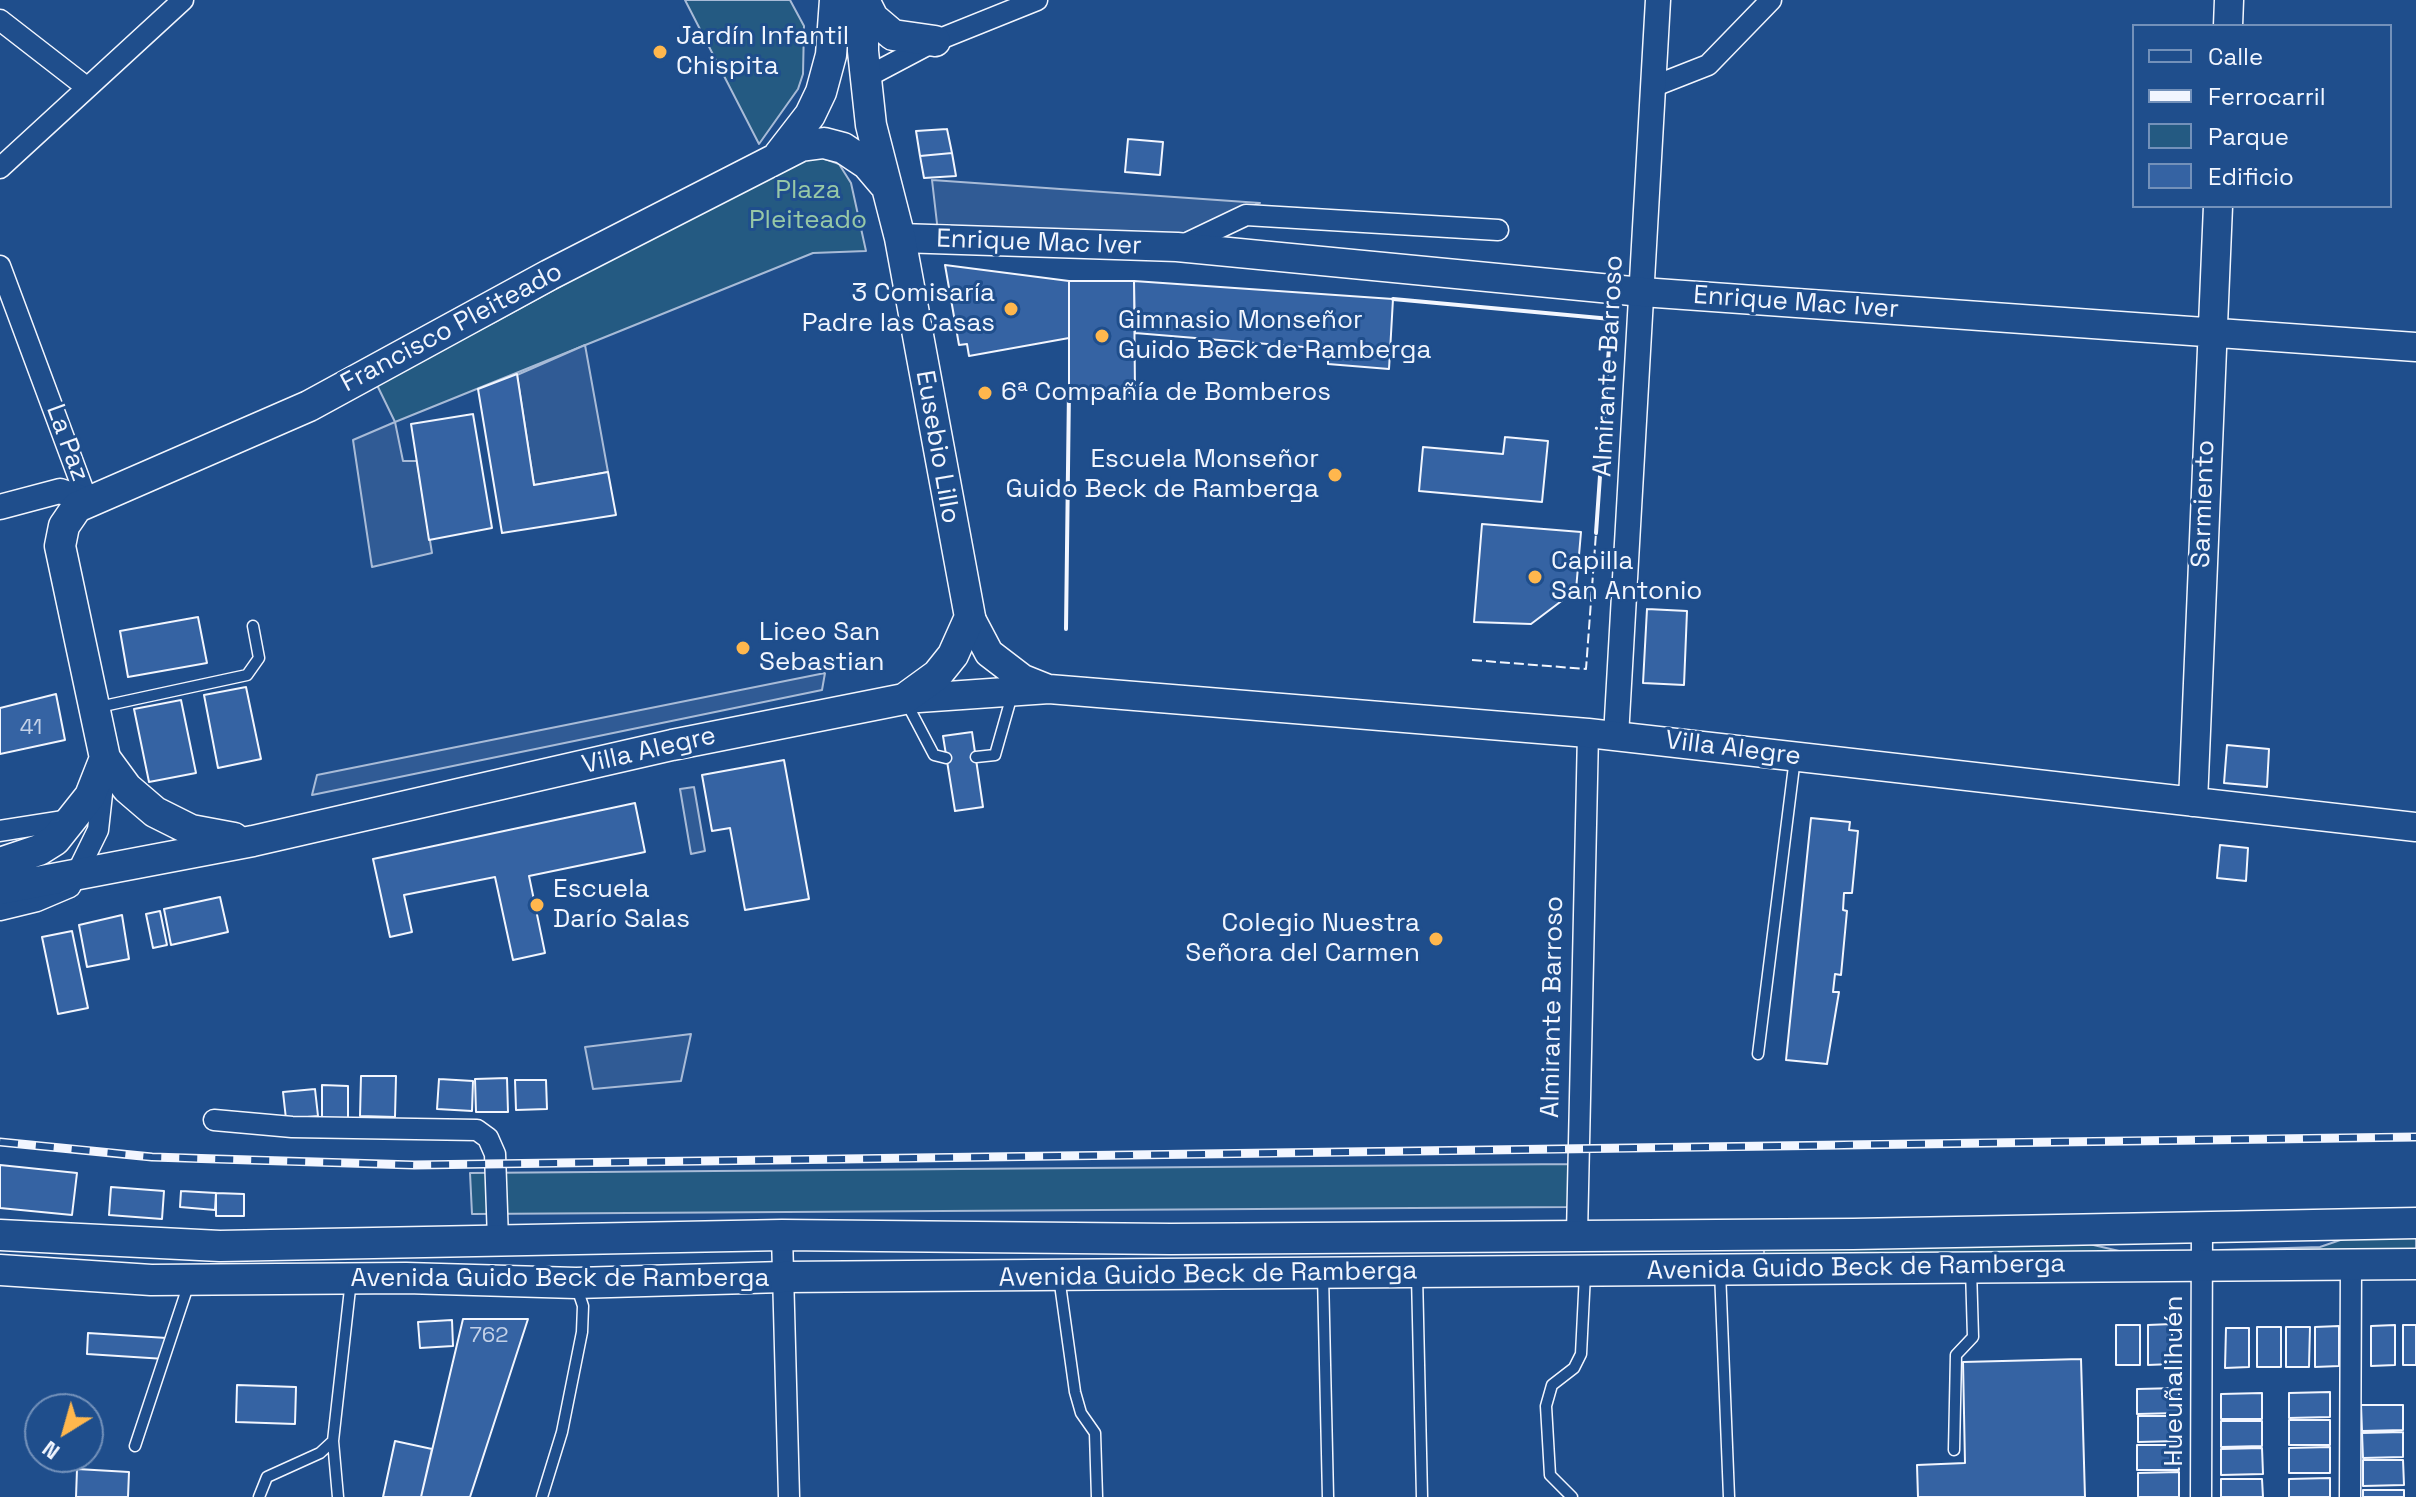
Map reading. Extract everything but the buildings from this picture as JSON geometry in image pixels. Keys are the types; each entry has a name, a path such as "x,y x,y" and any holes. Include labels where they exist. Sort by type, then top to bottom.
{"main road":[{"path":"779,155 810,115 821,92 831,55 835,0"},
{"path":"863,0 873,18 893,35 935,41"},
{"name":"Eusebio Lillo","path":"863,0 865,78 886,186 900,238 970,617"},
{"path":"2228,24 2229,0"},
{"name":"Francisco Pleiteado","path":"87,500 309,406 779,155 810,144 832,144 867,164 886,186"},
{"name":"Sarmiento","path":"2193,802 2218,208"},
{"name":"Enrique Mac Iver","path":"900,238 1177,247 1642,292 2416,347"},
{"name":"La Paz","path":"87,500 68,517 60,546 105,758"},
{"path":"904,699 937,675 953,655 970,617"},
{"name":"Villa Alegre","path":"970,617 979,639 996,660 1023,679 1049,689"},
{"name":"Villa Alegre","path":"0,889 253,841 672,745 904,699 1049,689 1588,733 2416,827"},
{"path":"0,863 39,850 75,819 90,796 105,758"},
{"name":"Villa Alegre","path":"105,758 140,801 172,822 211,836 253,841"},
{"name":"Avenida Guido Beck de Ramberga","path":"0,1235 190,1245 782,1235 1186,1239 1906,1234 2416,1223"},
{"path":"1577,1234 1600,1271"},
{"path":"1543,1271 1567,1255 1577,1234"},
{"path":"573,1239 576,1283"},
{"path":"189,1281 190,1245"},
{"name":"Avenida Guido Beck de Ramberga","path":"0,1270 189,1281 576,1283 783,1277 2416,1264"}],"street":[{"path":"0,168 85,86 183,0"},
{"path":"865,78 935,41 1037,0"},
{"name":"Almirante Barroso","path":"1616,736 1658,0"},
{"path":"1652,87 1708,65 1771,0"},
{"path":"0,20 85,86"},
{"name":"Enrique Mac Iver","path":"1177,247 1246,215 1498,230"},
{"name":"La Paz","path":"0,266 87,500"},
{"path":"0,507 60,491 87,500"},
{"name":"Almirante Barroso","path":"1577,1234 1588,733"},
{"path":"0,910 70,887 98,830 105,758"},
{"path":"0,831 75,819"},
{"path":"214,1120 292,1127 477,1130 488,1138 495,1154 498,1240"},
{"name":"Hueuñalihuén","path":"2201,1497 2202,1227"},
{"path":"782,1235 789,1497"},
{"path":"2350,1497 2351,1265"}],"lane":[{"path":"95,708 247,675 259,658 253,626"},
{"path":"976,757 995,755 1013,693"},
{"path":"904,699 934,755 946,758"},
{"path":"1758,1054 1795,756"},
{"path":"1954,1450 1956,1355 1973,1337 1971,1267"},
{"path":"1719,1270 1729,1497"},
{"path":"1572,1497 1550,1475 1546,1406 1552,1385 1574,1368 1581,1354 1600,1271"},
{"path":"1417,1272 1422,1497"},
{"path":"1323,1273 1328,1497"},
{"path":"1059,1277 1075,1392 1081,1413 1095,1433 1097,1497"},
{"path":"338,1497 333,1441 351,1280"},
{"path":"135,1446 189,1281"},
{"path":"542,1497 562,1432 582,1332 583,1306 576,1283"},
{"path":"259,1497 267,1477 320,1453 333,1441"}],"green space":[{"path":"685,0 790,0 804,26 803,74 798,89 759,144"},
{"name":"Plaza Pleiteado","path":"822,158 839,164 851,183 866,251 813,253 395,422 376,383 495,322 788,162"},
{"path":"1573,1164 1571,1207 472,1214 470,1173"},
{"path":"2416,1236 2416,1253 2220,1255 2220,1250 2320,1247 2349,1237"},
{"path":"2085,1243 2119,1251 2182,1251 2181,1256 1764,1258 1764,1246"}],"shaded area":[{"path":"932,180 1260,203 1185,233 938,232"},
{"path":"585,345 608,472 534,485 517,375"},
{"path":"395,422 403,461 417,461 432,553 372,567 353,440"},
{"path":"825,673 822,690 312,795 317,775"},
{"path":"694,787 705,851 691,854 680,789"},
{"path":"691,1034 681,1081 593,1089 585,1047"}],"railway":[{"path":"0,1142 152,1157 414,1165 2416,1137"}],"fence":[{"path":"1472,660 1586,669 1596,533"}],"wall":[{"path":"1393,299 1611,319 1596,533"},
{"path":"1066,629 1069,389"}],"place":[{"name":"Jardín Infantil Chispita","path":"660,52"},
{"name":"3 Comisaría Padre las Casas","path":"1011,309"},
{"name":"Gimnasio Monseñor Guido Beck de Ramberga","path":"1102,336"},
{"name":"6ª Compañía de Bomberos","path":"985,393"},
{"name":"Escuela Monseñor Guido Beck de Ramberga","path":"1335,475"},
{"name":"Capilla San Antonio","path":"1535,577"},
{"name":"Liceo San Sebastian","path":"743,648"},
{"name":"Escuela Darío Salas","path":"537,905"},
{"name":"Colegio Nuestra Señora del Carmen","path":"1436,939"}]}
